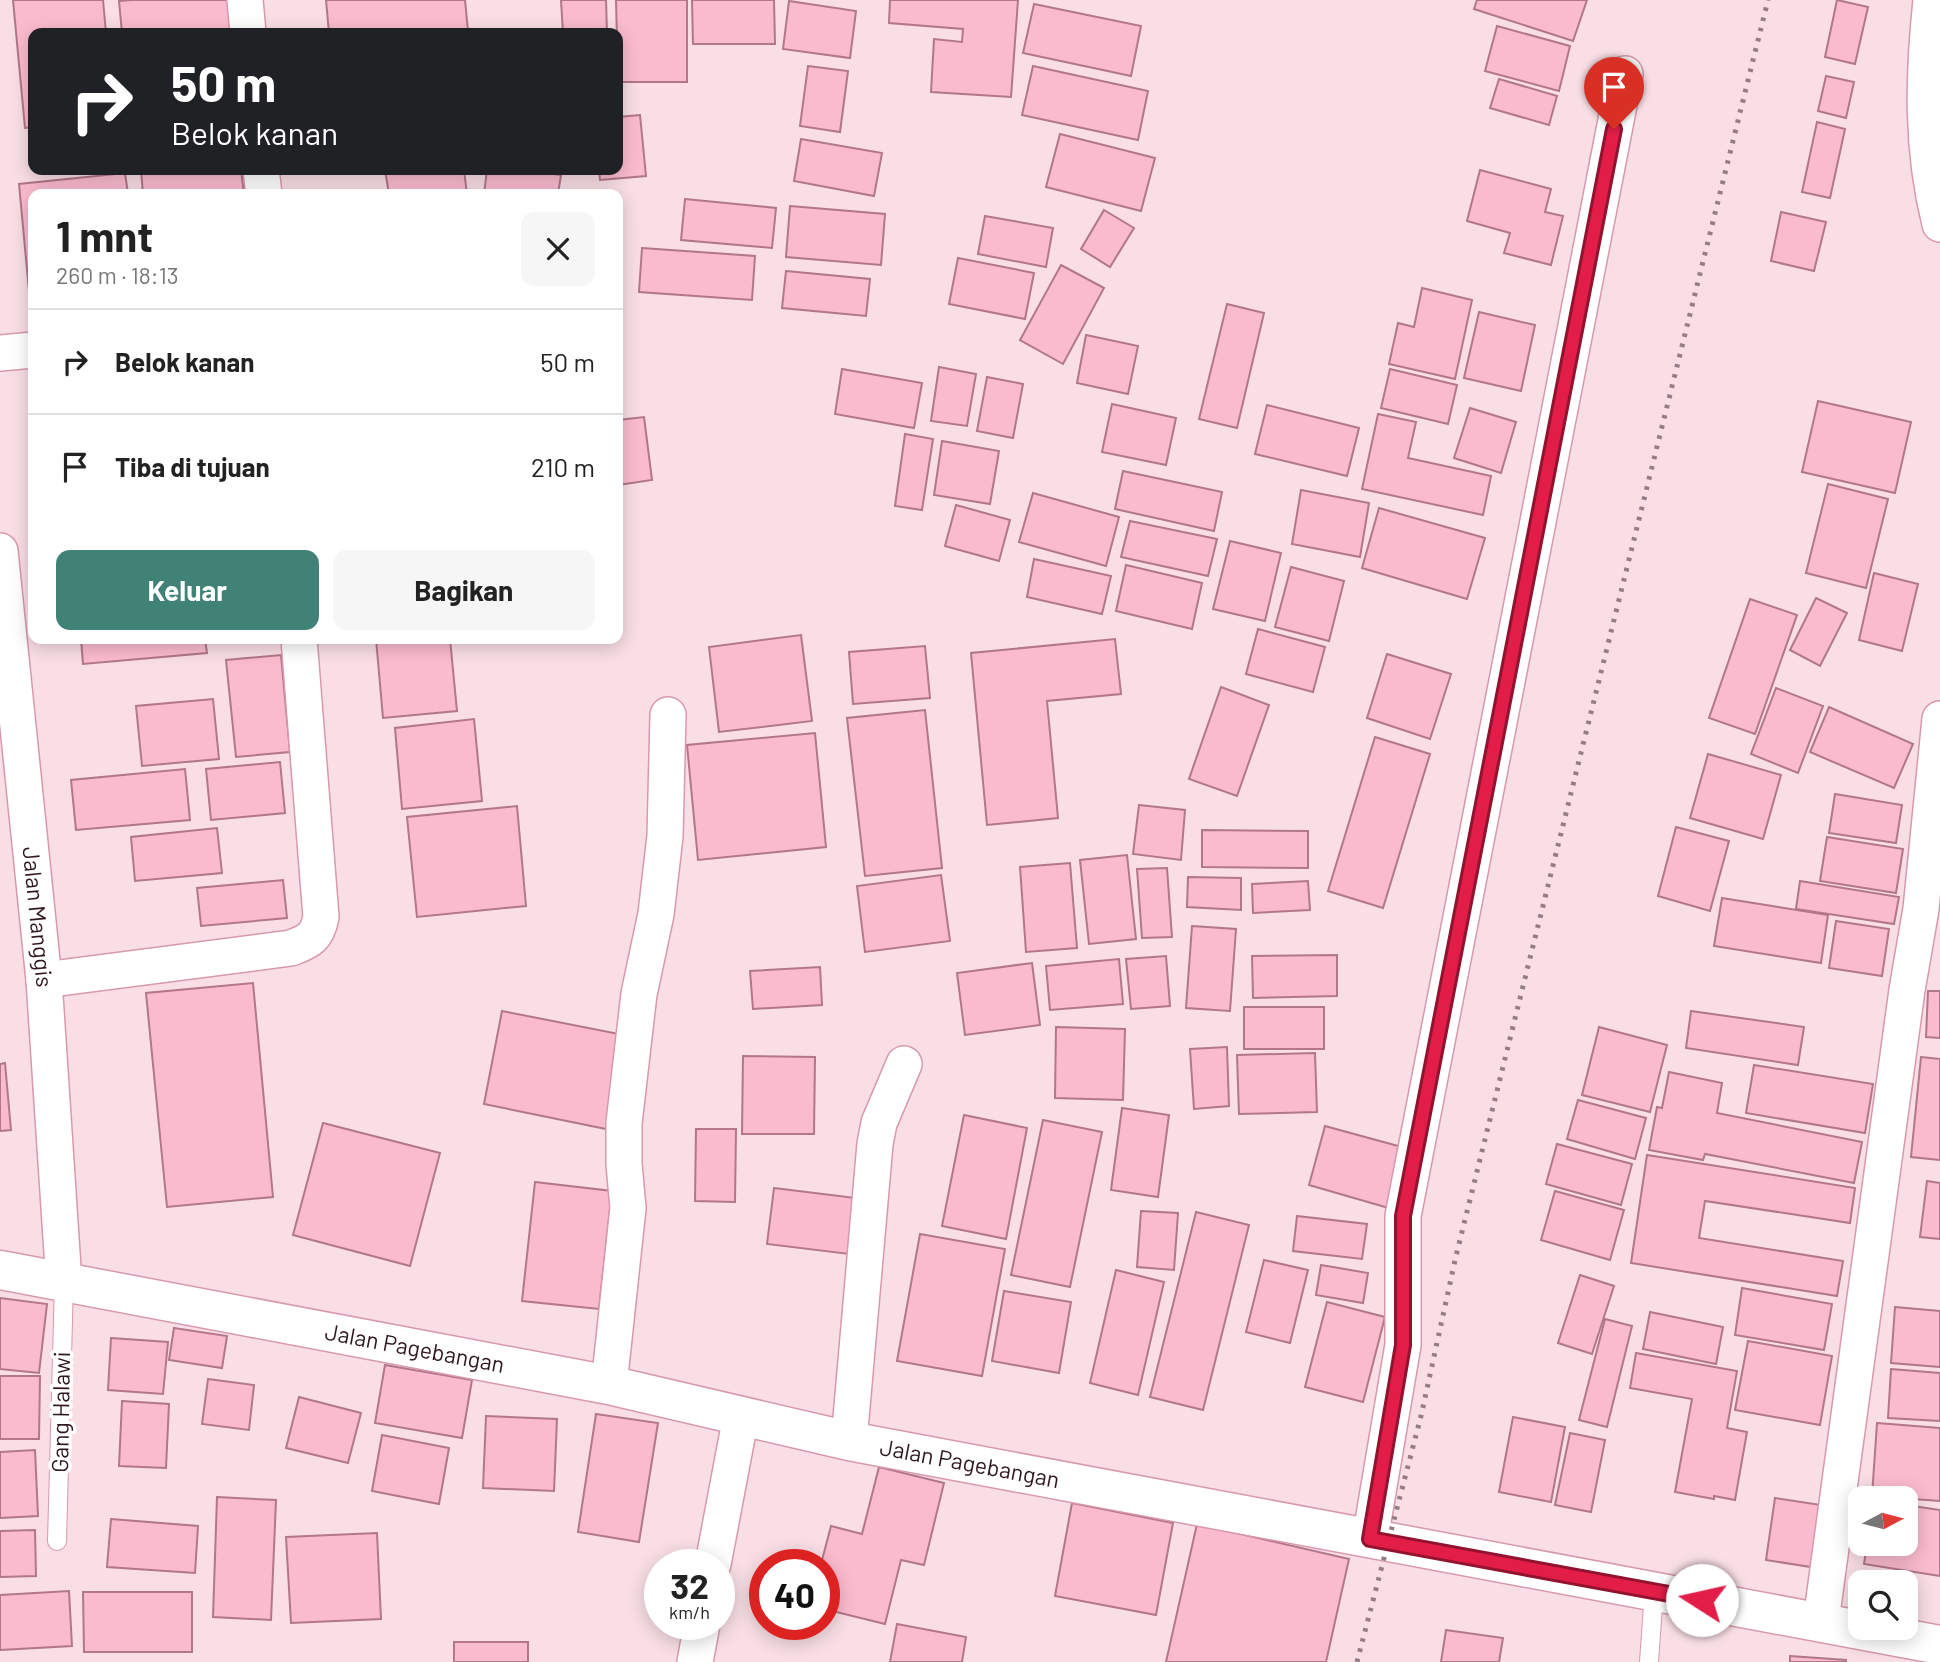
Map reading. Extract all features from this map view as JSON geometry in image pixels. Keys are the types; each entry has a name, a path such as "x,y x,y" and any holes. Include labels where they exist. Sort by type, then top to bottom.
{"street":[{"path":"245,0 248,28"},
{"path":"1931,0 1924,67 1926,146 1940,224"},
{"path":"1370,1539 1403,1345 1403,1216 1625,74"},
{"path":"0,353 28,350"},
{"name":"Jalan Manggis","path":"0,551 44,980 64,1283"},
{"path":"44,980 291,947 309,942 318,932 321,917 299,644"},
{"path":"609,1385 628,1208 624,1123 639,994 656,914 662,862 668,715"},
{"path":"1821,1621 1907,990 1930,910 1940,719"},
{"path":"849,1441 875,1144 879,1123 904,1064"},
{"name":"Jalan Pagebangan","path":"0,1270 609,1385 849,1441 1940,1645"},
{"path":"716,1549 741,1416"},
{"path":"695,1662 699,1640"}],"lane":[{"name":"Gang Halawi","path":"57,1541 64,1283"},
{"path":"1649,1662 1654,1592"}],"building":[{"path":"13,0 103,0 106,28 28,28 28,128 25,128"},
{"path":"241,0 244,28 122,28 119,1"},
{"path":"326,0 465,0 468,28 329,28"},
{"path":"561,0 606,0 607,28 563,28"},
{"path":"616,0 687,0 687,82 623,82 623,28 617,28"},
{"path":"692,0 774,0 775,44 693,44"},
{"path":"890,0 1018,0 1011,97 931,92 934,39 962,42 963,29 889,23"},
{"path":"1477,0 1587,0 1573,41 1474,9"},
{"path":"1837,0 1868,7 1855,64 1825,57"},
{"path":"789,1 856,11 850,58 783,49"},
{"path":"1034,4 1141,26 1131,76 1023,53"},
{"path":"1497,26 1570,46 1559,91 1485,71"},
{"path":"808,66 848,71 840,132 800,126"},
{"path":"1033,66 1148,91 1138,140 1022,115"},
{"path":"1826,76 1854,82 1846,118 1818,111"},
{"path":"1499,79 1557,96 1549,125 1490,108"},
{"path":"640,115 646,176 600,180 600,175 623,175 623,117"},
{"path":"1817,122 1845,129 1830,198 1802,192"},
{"path":"1060,134 1155,158 1141,211 1046,187"},
{"path":"801,139 882,153 874,196 794,181"},
{"path":"1480,170 1551,189 1545,212 1563,216 1551,265 1504,253 1510,233 1467,221"},
{"path":"125,175 127,189 28,189 28,280 19,184"},
{"path":"141,175 242,175 243,189 143,189"},
{"path":"386,175 465,175 466,189 388,189"},
{"path":"486,175 561,175 559,189 485,189"},
{"path":"685,199 776,208 772,248 681,240"},
{"path":"790,206 885,214 881,265 786,257"},
{"path":"1104,210 1134,228 1110,267 1081,249"},
{"path":"1781,212 1826,222 1814,271 1771,261"},
{"path":"985,216 1053,228 1046,267 978,254"},
{"path":"642,248 755,256 752,300 639,292"},
{"path":"958,258 1034,273 1025,319 949,304"},
{"path":"1061,265 1104,288 1063,364 1020,340"},
{"path":"786,271 870,279 866,316 782,308"},
{"path":"1422,288 1472,300 1455,379 1389,364 1398,323 1414,327"},
{"path":"1227,304 1264,313 1237,428 1199,419"},
{"path":"1479,312 1535,325 1521,391 1464,378"},
{"path":"1086,335 1138,346 1128,394 1077,383"},
{"path":"939,367 976,374 967,426 931,421"},
{"path":"842,369 922,383 914,428 835,414"},
{"path":"1390,369 1457,385 1448,424 1381,408"},
{"path":"987,377 1023,384 1013,438 977,431"},
{"path":"1818,401 1911,422 1895,493 1802,472"},
{"path":"1112,404 1176,418 1166,465 1102,452"},
{"path":"1267,405 1359,428 1347,476 1255,454"},
{"path":"1470,408 1516,422 1501,473 1454,458"},
{"path":"1378,414 1416,422 1408,458 1491,476 1483,515 1362,489"},
{"path":"644,417 652,480 623,484 623,419"},
{"path":"905,434 933,439 922,510 895,506"},
{"path":"942,441 999,451 990,504 934,495"},
{"path":"1123,471 1222,492 1214,531 1115,509"},
{"path":"1828,484 1888,499 1866,588 1806,573"},
{"path":"1301,490 1369,503 1360,557 1292,544"},
{"path":"1033,493 1119,517 1106,566 1019,542"},
{"path":"956,505 1010,520 999,561 945,546"},
{"path":"1379,508 1485,538 1467,599 1362,568"},
{"path":"1130,521 1217,539 1208,576 1121,557"},
{"path":"1230,541 1281,553 1265,621 1213,609"},
{"path":"1034,559 1111,576 1102,614 1027,597"},
{"path":"1126,565 1202,583 1192,629 1116,611"},
{"path":"1291,567 1344,581 1329,641 1275,627"},
{"path":"1874,573 1918,584 1902,651 1859,640"},
{"path":"1816,598 1847,613 1820,666 1790,650"},
{"path":"1750,599 1797,615 1755,734 1709,718"},
{"path":"1258,629 1325,647 1313,692 1246,674"},
{"path":"801,635 812,721 719,732 709,647"},
{"path":"1115,639 1121,694 1047,701 1058,818 987,825 971,653"},
{"path":"81,644 206,644 207,653 83,664"},
{"path":"376,644 450,644 457,711 383,718"},
{"path":"925,646 930,698 853,704 849,652"},
{"path":"1387,654 1451,674 1430,739 1367,718"},
{"path":"281,655 290,752 236,757 226,660"},
{"path":"1221,687 1269,705 1237,796 1189,779"},
{"path":"1776,688 1823,706 1798,773 1751,754"},
{"path":"213,699 219,759 142,766 136,706"},
{"path":"1829,707 1913,744 1894,788 1810,752"},
{"path":"925,710 942,868 865,876 847,718"},
{"path":"474,719 482,801 402,809 395,728"},
{"path":"815,733 826,847 698,860 687,745"},
{"path":"1375,737 1430,754 1383,908 1328,891"},
{"path":"1708,754 1781,775 1763,839 1690,818"},
{"path":"280,762 285,813 211,820 206,769"},
{"path":"185,769 190,820 76,830 71,780"},
{"path":"1835,794 1902,805 1896,843 1829,833"},
{"path":"1139,805 1185,810 1181,860 1133,854"},
{"path":"517,806 526,906 417,917 407,817"},
{"path":"1676,827 1729,841 1710,911 1658,896"},
{"path":"217,828 222,873 135,881 131,837"},
{"path":"1202,830 1308,831 1308,868 1202,867"},
{"path":"1827,837 1903,849 1896,893 1820,881"},
{"path":"1127,855 1136,939 1089,944 1080,860"},
{"path":"1070,863 1077,948 1026,952 1020,867"},
{"path":"1167,868 1172,937 1142,938 1137,869"},
{"path":"941,875 950,941 865,952 857,886"},
{"path":"1188,877 1241,878 1241,910 1187,907"},
{"path":"283,880 287,918 201,926 197,888"},
{"path":"1308,881 1310,910 1253,913 1252,884"},
{"path":"1800,881 1899,897 1894,924 1796,909"},
{"path":"1722,898 1828,915 1821,963 1714,946"},
{"path":"1836,921 1889,929 1882,976 1829,968"},
{"path":"1192,926 1236,929 1230,1011 1186,1008"},
{"path":"1337,955 1337,996 1253,998 1252,956"},
{"path":"1166,956 1170,1006 1131,1009 1126,959"},
{"path":"1119,959 1123,1004 1050,1010 1046,966"},
{"path":"1032,963 1040,1025 965,1035 957,973"},
{"path":"820,967 822,1005 753,1009 750,971"},
{"path":"253,983 273,1197 167,1207 146,993"},
{"path":"1928,991 1940,991 1940,1038 1926,1037"},
{"path":"1244,1007 1324,1007 1324,1049 1244,1049"},
{"path":"502,1011 624,1035 606,1129 484,1104"},
{"path":"1691,1011 1804,1027 1798,1065 1686,1048"},
{"path":"1056,1027 1125,1029 1123,1100 1055,1098"},
{"path":"1599,1027 1667,1045 1650,1112 1582,1095"},
{"path":"1227,1047 1229,1106 1194,1109 1190,1049"},
{"path":"1315,1053 1317,1112 1239,1114 1237,1055"},
{"path":"743,1056 815,1057 814,1134 742,1134"},
{"path":"1921,1057 1940,1059 1940,1160 1911,1157"},
{"path":"5,1063 11,1130 0,1131 0,1064"},
{"path":"1754,1065 1873,1084 1865,1133 1746,1113"},
{"path":"1669,1072 1722,1083 1717,1113 1862,1142 1854,1183 1705,1154 1703,1160 1649,1150 1657,1107 1662,1108"},
{"path":"1578,1100 1646,1118 1635,1159 1567,1139"},
{"path":"1122,1108 1169,1115 1158,1197 1111,1190"},
{"path":"964,1115 1027,1128 1006,1239 942,1226"},
{"path":"1043,1120 1102,1132 1070,1287 1011,1275"},
{"path":"323,1123 440,1153 410,1266 293,1235"},
{"path":"1325,1126 1409,1149 1392,1209 1309,1185"},
{"path":"696,1129 736,1129 735,1202 695,1201"},
{"path":"1557,1144 1632,1164 1621,1205 1546,1184"},
{"path":"1647,1155 1855,1188 1850,1223 1705,1201 1699,1238 1843,1261 1837,1296 1631,1263"},
{"path":"1927,1181 1940,1183 1940,1239 1920,1237"},
{"path":"535,1182 612,1191 599,1309 522,1301"},
{"path":"774,1188 856,1198 849,1254 767,1244"},
{"path":"1555,1191 1624,1210 1610,1260 1541,1240"},
{"path":"1141,1211 1178,1213 1174,1270 1137,1267"},
{"path":"1196,1212 1249,1225 1203,1410 1150,1397"},
{"path":"1297,1216 1367,1224 1362,1259 1293,1251"},
{"path":"920,1234 1005,1249 982,1376 897,1361"},
{"path":"1264,1260 1308,1270 1290,1343 1246,1332"},
{"path":"1321,1265 1368,1273 1363,1303 1316,1295"},
{"path":"1116,1270 1164,1282 1138,1395 1090,1383"},
{"path":"1580,1275 1614,1286 1592,1354 1558,1343"},
{"path":"1742,1288 1832,1304 1824,1350 1735,1335"},
{"path":"1004,1291 1071,1302 1059,1373 992,1361"},
{"path":"0,1298 47,1304 39,1373 0,1369"},
{"path":"1327,1302 1385,1317 1363,1402 1305,1387"},
{"path":"1895,1307 1940,1311 1940,1367 1891,1363"},
{"path":"1650,1312 1723,1327 1716,1364 1643,1349"},
{"path":"1605,1319 1632,1326 1607,1427 1579,1420"},
{"path":"174,1328 227,1336 222,1368 169,1360"},
{"path":"111,1338 168,1342 163,1394 108,1390"},
{"path":"1748,1341 1832,1356 1820,1425 1735,1410"},
{"path":"1636,1353 1737,1371 1727,1428 1747,1432 1735,1500 1675,1492 1692,1399 1630,1388"},
{"path":"385,1365 472,1380 462,1438 375,1423"},
{"path":"1891,1369 1940,1373 1940,1421 1888,1418"},
{"path":"0,1376 40,1376 39,1439 0,1439"},
{"path":"208,1379 254,1385 249,1430 202,1424"},
{"path":"299,1397 361,1413 348,1463 286,1448"},
{"path":"122,1401 169,1404 166,1468 119,1466"},
{"path":"596,1414 658,1423 639,1542 578,1532"},
{"path":"486,1416 557,1419 554,1491 483,1488"},
{"path":"1513,1417 1565,1427 1551,1502 1499,1492"},
{"path":"1877,1423 1940,1428 1940,1501 1918,1499 1918,1486 1873,1486"},
{"path":"1570,1433 1605,1440 1591,1512 1555,1505"},
{"path":"382,1435 449,1448 439,1504 372,1491"},
{"path":"35,1450 38,1516 0,1518 0,1452"},
{"path":"879,1467 944,1483 924,1565 901,1560 885,1624 840,1613 840,1549 825,1549 831,1526 862,1534"},
{"path":"217,1497 276,1500 271,1620 213,1617"},
{"path":"1775,1498 1821,1505 1811,1567 1766,1560"},
{"path":"1072,1503 1173,1523 1156,1615 1055,1596"},
{"path":"1918,1507 1940,1510 1940,1576 1918,1573 1918,1570 1864,1564 1865,1556 1918,1556"},
{"path":"111,1519 198,1526 195,1573 107,1567"},
{"path":"1197,1524 1349,1559 1326,1662 1166,1662"},
{"path":"35,1530 36,1576 0,1577 0,1531"},
{"path":"377,1533 381,1619 291,1623 286,1537"},
{"path":"69,1591 72,1646 0,1650 0,1595"},
{"path":"83,1592 192,1592 192,1652 84,1652"},
{"path":"897,1624 966,1637 962,1662 890,1662"},
{"path":"1446,1630 1503,1638 1499,1662 1441,1662"},
{"path":"454,1642 528,1642 528,1662 454,1662"},
{"path":"1790,1656 1846,1660 1846,1662 1790,1662"}],"railway":[{"path":"1357,1662 1421,1416 1456,1256 1768,0"}],"route":[{"path":"1614,129 1403,1216 1403,1345 1370,1539 1702,1600"}]}
